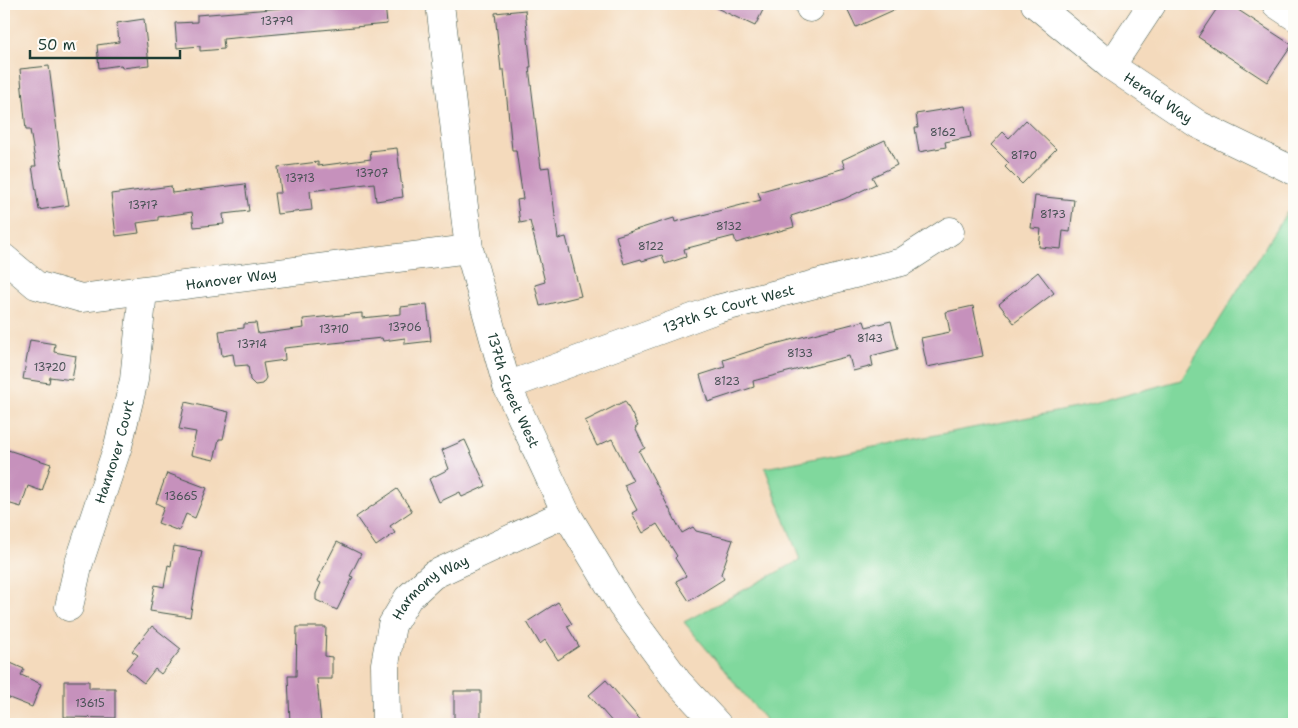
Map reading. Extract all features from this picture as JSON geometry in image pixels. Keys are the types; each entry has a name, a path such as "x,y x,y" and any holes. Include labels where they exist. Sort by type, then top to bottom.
{"street":[{"name":"137th Street West","path":"440,4 469,248 507,386 566,513 622,606 678,682 717,724"},
{"name":"Herald Way","path":"1036,4 1111,66 1199,124 1294,171"},
{"path":"1111,66 1152,4"},
{"path":"1276,4 1294,16"},
{"name":"137th St Court West","path":"507,386 717,309 902,262 950,231"},
{"name":"Hanover Way","path":"4,258 36,285 81,298 469,248"},
{"name":"Hannover Court","path":"69,607 78,566 123,427 134,380 143,291"},
{"name":"Harmony Way","path":"386,724 385,664 392,625 408,598 433,576 566,513"}],"green space":[{"path":"1292,204 1294,207 1294,724 769,724 684,622 800,560 765,468 1086,406 1181,380"}],"building":[{"path":"332,4 385,4 387,24 223,39 224,49 200,51 200,46 177,48 175,23 197,22 197,15"},
{"path":"708,4 766,4 755,26"},
{"path":"845,4 907,4 856,27"},
{"path":"1220,4 1229,4 1292,45 1267,82 1198,37"},
{"path":"525,10 531,67 529,67 541,168 549,167 558,239 566,237 581,296 540,306 535,285 545,282 530,221 520,223 517,200 523,199 516,150 512,150 504,70 501,70 495,13"},
{"path":"144,19 149,65 122,68 121,65 99,68 97,45 119,42 117,23"},
{"path":"49,66 59,147 69,205 39,210 32,166 36,166 30,130 26,130 20,69"},
{"path":"965,106 971,137 945,142 946,147 919,152 915,128 918,128 916,114"},
{"path":"1026,120 1056,149 1022,184 1005,167 1009,163 991,145 1003,132 1009,138"},
{"path":"885,140 897,165 872,177 876,184 844,199 791,216 794,227 736,243 734,236 684,249 686,257 665,264 662,255 624,264 616,236 674,218 675,222 761,200 758,192 845,168 842,160"},
{"path":"397,148 403,197 376,201 374,183 310,191 312,210 277,214 274,193 281,193 278,167 318,162 318,166 371,159 370,151"},
{"path":"245,184 249,211 223,214 224,224 194,227 192,212 158,217 158,220 137,223 139,233 116,236 111,194 171,186 172,193"},
{"path":"1035,196 1074,200 1070,232 1063,231 1061,249 1039,247 1041,229 1031,228"},
{"path":"1038,272 1054,293 1014,323 999,304"},
{"path":"427,304 431,341 405,344 405,338 383,341 382,338 284,348 285,360 263,363 266,378 262,384 255,385 250,380 248,365 235,366 233,354 222,356 219,331 244,328 244,324 256,323 258,334 304,328 303,319 362,313 362,318 401,314 401,307"},
{"path":"973,306 983,356 927,367 921,338 950,332 946,312"},
{"path":"864,321 866,327 891,321 898,349 871,356 873,366 853,371 849,356 753,381 754,387 708,402 700,375 725,367 723,360 763,347"},
{"path":"30,340 55,344 54,352 76,356 72,380 50,377 49,383 23,379"},
{"path":"625,401 638,426 635,428 645,448 639,451 682,533 693,527 696,531 733,540 721,574 724,579 689,601 676,581 686,576 675,558 677,556 657,524 643,533 632,513 637,510 624,485 633,481 612,439 597,446 585,421"},
{"path":"185,402 229,412 223,439 219,439 214,460 191,455 196,432 179,429"},
{"path":"465,440 486,486 462,497 460,492 439,502 429,479 449,469 442,450"},
{"path":"8,450 51,464 42,491 28,486 21,507 4,502 4,463"},
{"path":"167,473 207,488 195,518 186,514 179,531 158,523 164,507 156,503"},
{"path":"397,489 412,511 390,526 395,533 376,546 356,517"},
{"path":"337,542 361,554 350,576 353,577 337,610 316,600 316,594 321,583 317,581"},
{"path":"174,546 202,551 190,617 150,611 155,585 164,587 168,565 171,566"},
{"path":"558,602 572,624 567,626 579,646 558,660 545,640 540,644 527,622"},
{"path":"152,626 181,649 161,674 155,669 144,683 126,669 138,655 132,651"},
{"path":"297,627 326,627 325,656 332,657 332,679 317,679 321,724 290,724 288,676 296,676"},
{"path":"4,660 24,669 21,675 41,684 32,707 4,696"},
{"path":"606,680 644,724 614,724 589,695"},
{"path":"64,681 89,681 89,688 115,688 115,718 64,717"},
{"path":"454,691 481,691 481,724 454,724"}]}
